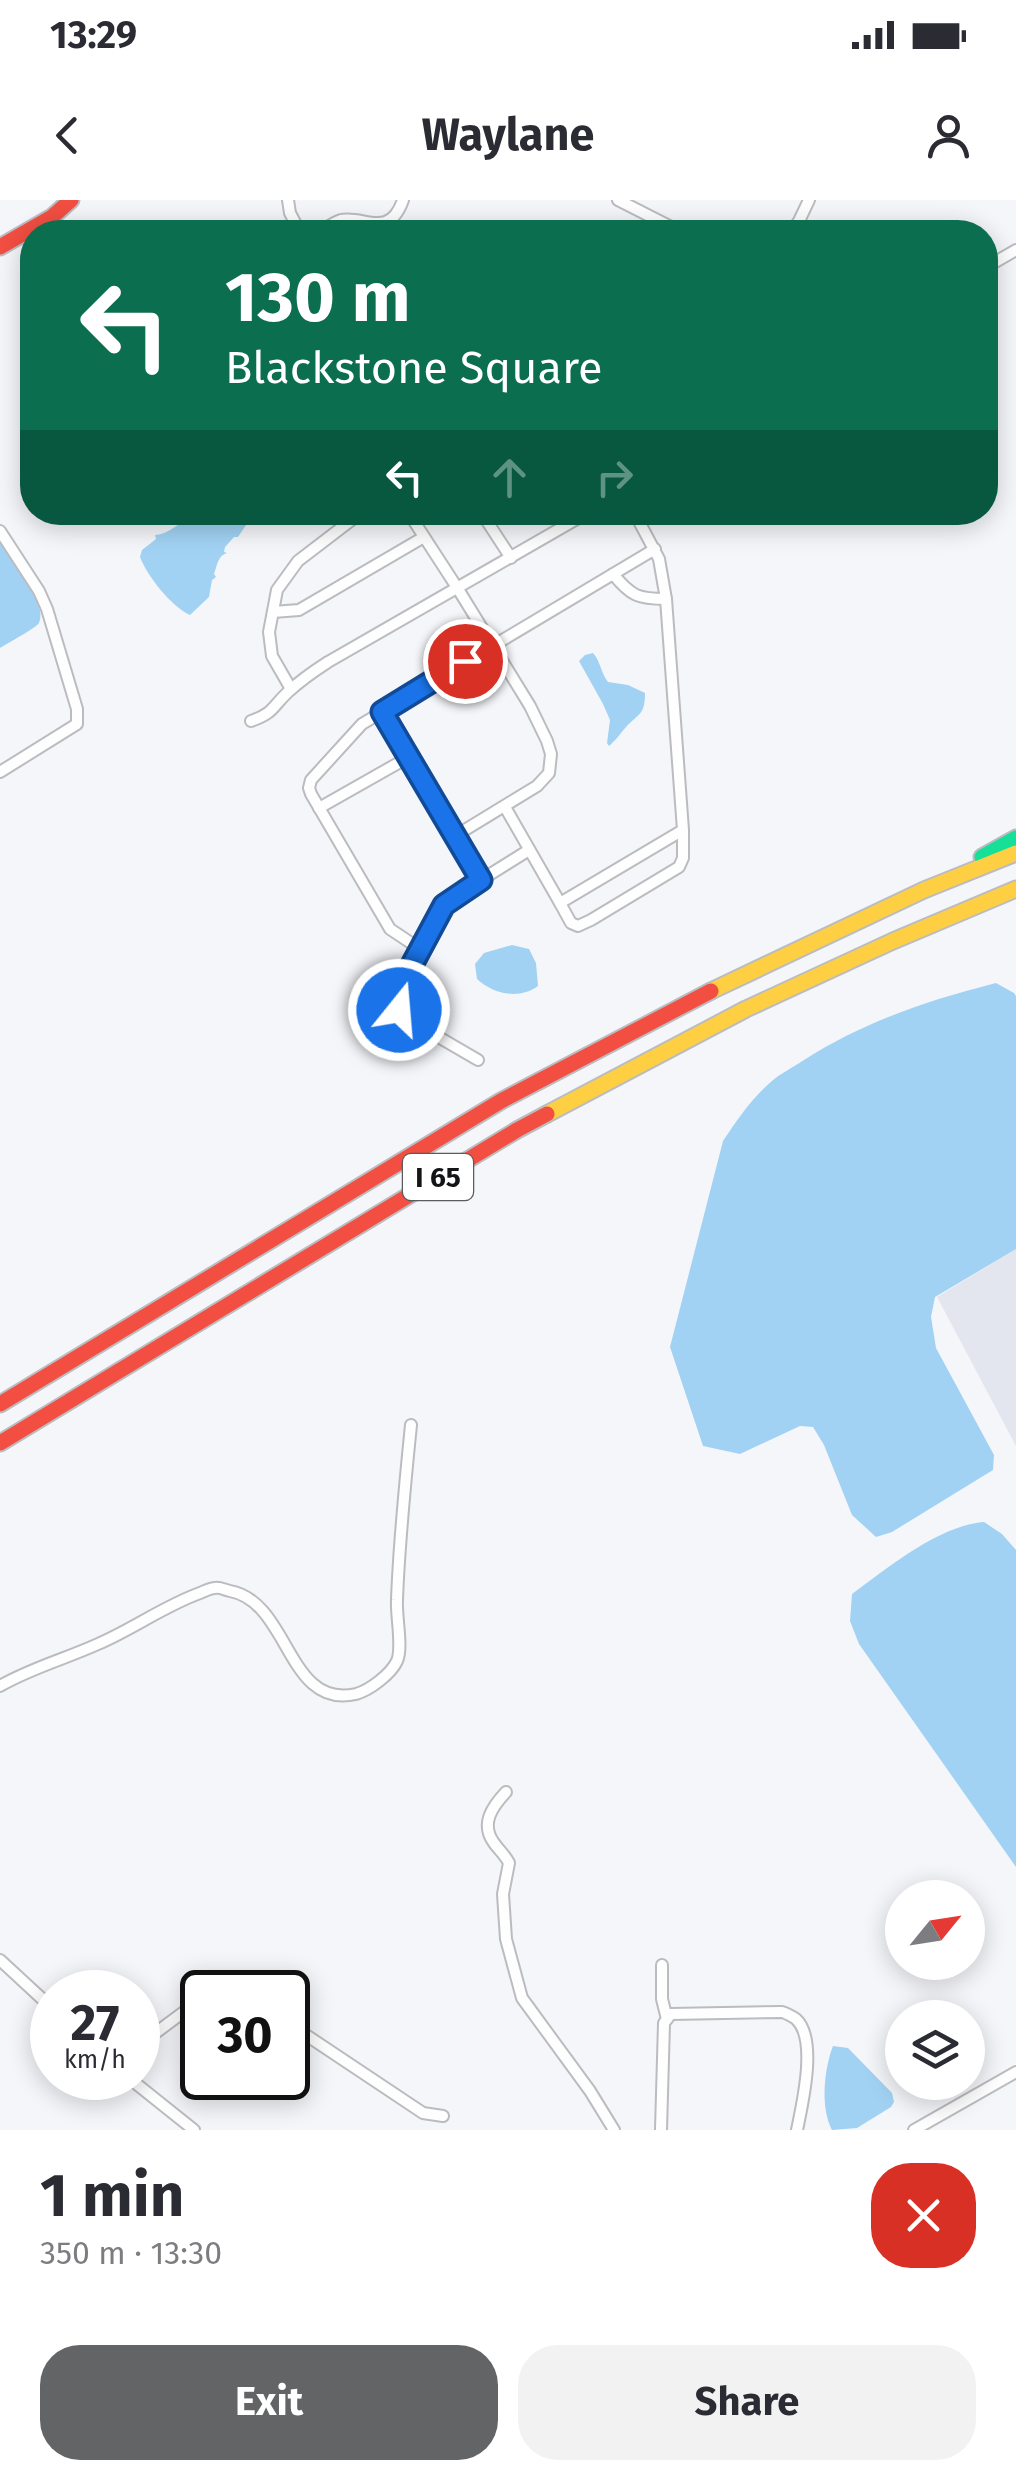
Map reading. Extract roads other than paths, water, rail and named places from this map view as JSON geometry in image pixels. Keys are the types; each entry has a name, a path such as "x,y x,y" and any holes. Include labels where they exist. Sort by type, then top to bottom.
{"main road":[{"path":"47,220 70,200"},
{"path":"924,890 1016,838"},
{"name":"I 65","path":"0,1404 502,1101 731,980 924,890 1016,853"},
{"name":"I 65","path":"0,1443 517,1130 746,1009 1016,889"},
{"path":"893,941 1016,903"}],"street":[{"path":"388,220 402,200"},
{"path":"618,200 657,220"},
{"path":"291,689 272,656 269,632 277,590 298,561 345,525"},
{"path":"416,525 530,706 551,754 548,774 537,786 455,836"},
{"path":"489,525 511,558"},
{"path":"251,721 268,715 291,689 328,662 567,525"},
{"path":"505,807 571,923 578,926 679,867 684,830 666,599 660,559 641,525"},
{"path":"0,531 47,609 77,724 0,772"},
{"path":"273,612 299,610 424,537"},
{"path":"420,949 390,929 311,794 312,780 362,724 655,549"},
{"path":"613,574 634,596 666,599"},
{"path":"382,712 481,880"},
{"path":"319,808 409,758"},
{"path":"560,903 684,830"},
{"path":"478,1060 404,1018 399,1010 399,989 444,905 530,850"},
{"path":"0,1686 23,1673 100,1644 188,1597 215,1588 240,1592 272,1622 310,1684 326,1694 348,1696 367,1691 395,1665 399,1655 399,1540 410,1425"},
{"path":"506,1792 491,1809 488,1827 490,1837 509,1863 503,1894 506,1940 522,1998 614,2130"},
{"path":"0,1960 30,1988"},
{"path":"662,1966 662,1998 667,2019"},
{"path":"661,2130 664,2023 671,2014 782,2012 796,2018 804,2030 806,2083 797,2130"},
{"path":"310,2038 423,2113 443,2116"},
{"path":"914,2130 1016,2072"},
{"path":"156,2100 194,2130"}],"water":[{"path":"178,525 246,525 225,547 227,553 218,561 209,597 190,615 161,590 140,557 142,550 156,539 155,535"},
{"path":"0,542 34,593 41,615 37,625 0,648"},
{"path":"593,653 608,682 645,693 640,713 609,746 610,720 579,661"},
{"path":"512,945 529,949 536,963 538,986 523,993 498,991 477,979 475,964 484,953"},
{"path":"996,983 1016,996 1016,1249 935,1297 931,1317 936,1348 994,1455 993,1470 892,1532 876,1537 852,1515 813,1427 800,1426 740,1454 703,1446 670,1347 723,1141 758,1095 779,1075 849,1034 921,1005"},
{"path":"984,1522 1016,1550 1016,1867 859,1644 850,1621 852,1594 932,1539"},
{"path":"833,2046 848,2048 885,2086 885,2100 894,2102 857,2128 832,2130 826,2111 827,2066"}]}
